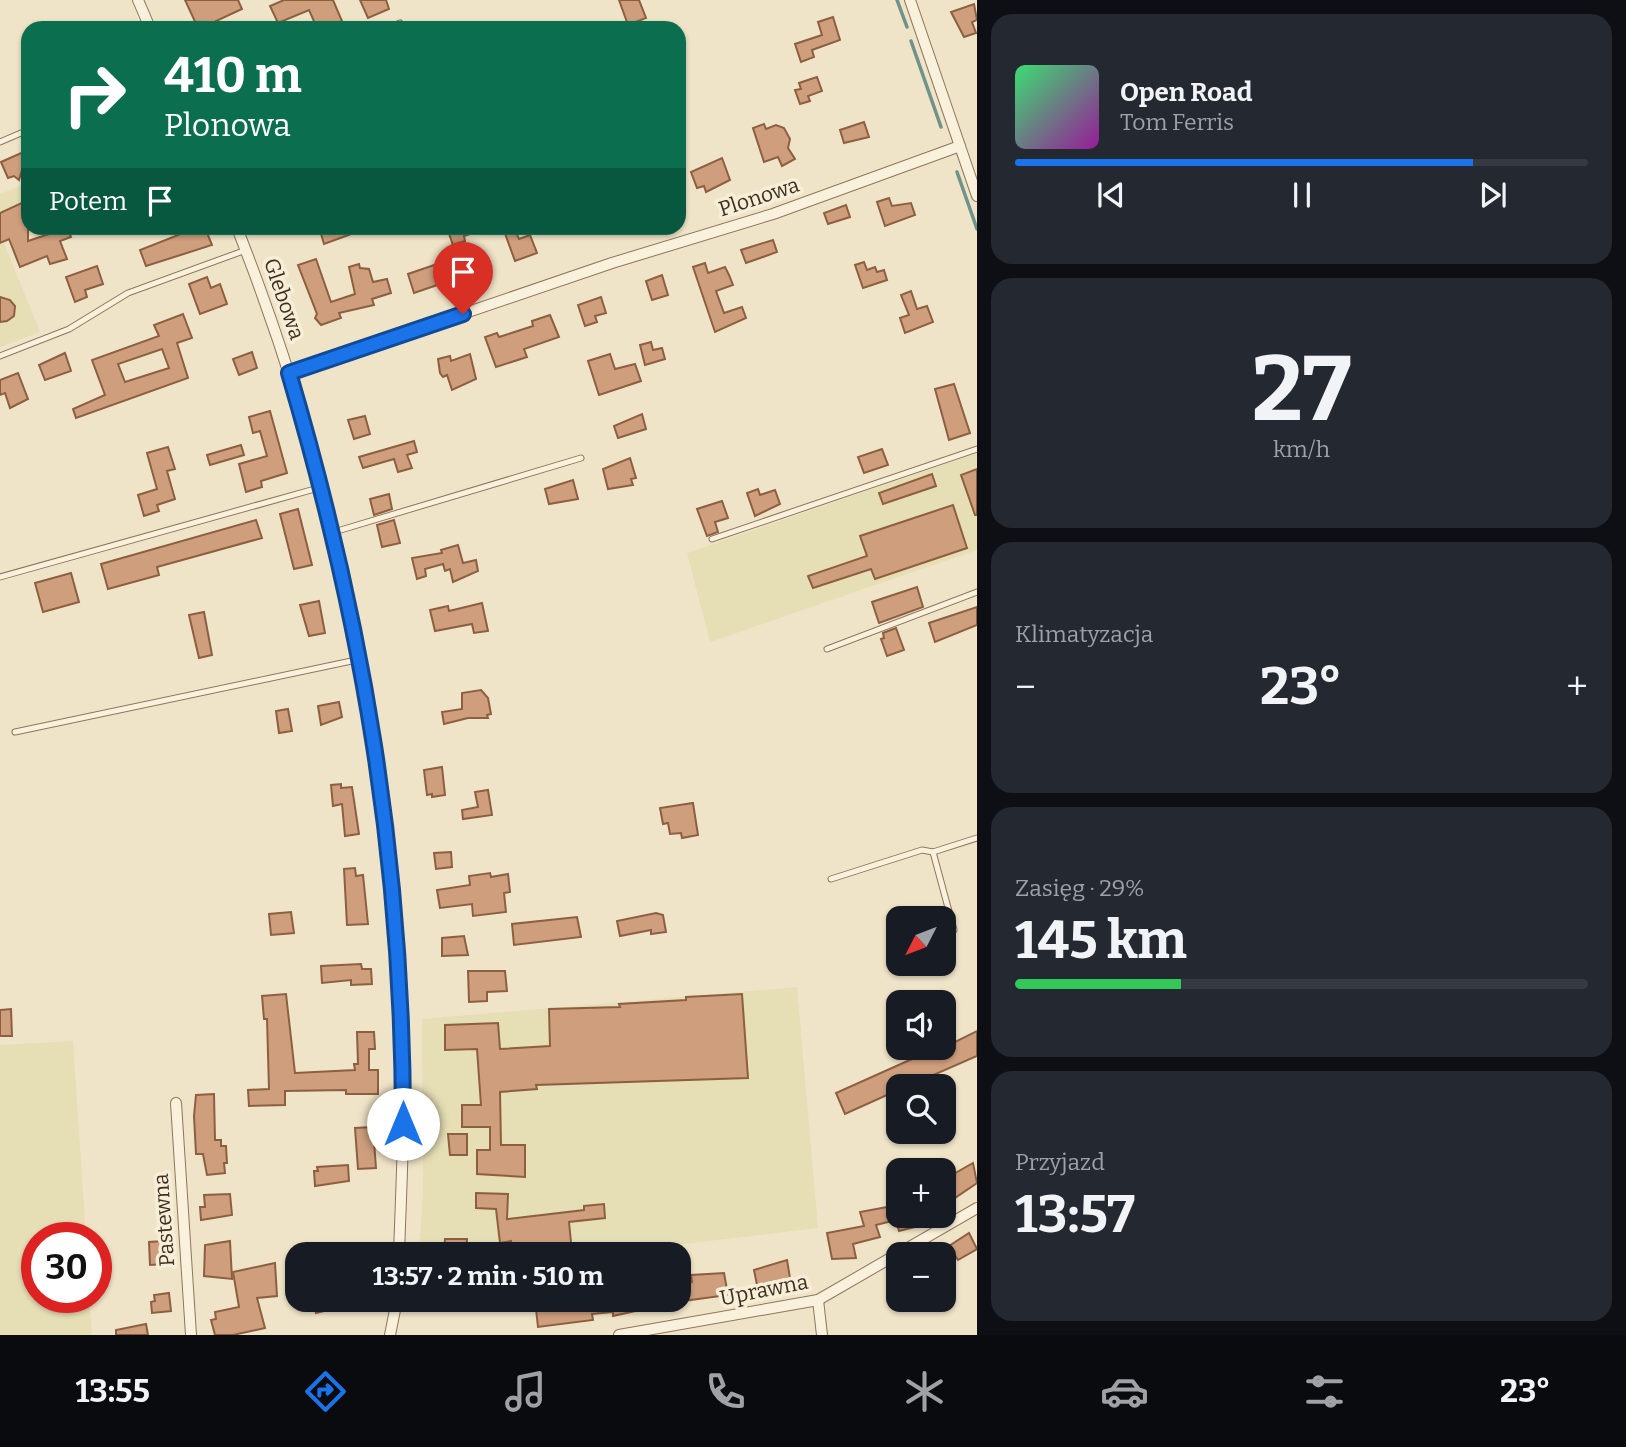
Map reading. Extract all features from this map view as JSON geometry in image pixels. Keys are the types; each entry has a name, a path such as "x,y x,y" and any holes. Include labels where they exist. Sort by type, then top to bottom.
{"street":[{"path":"138,0 147,21"},
{"path":"910,0 977,196"},
{"name":"Plonowa","path":"289,373 612,263 774,214 960,146"},
{"name":"Glebowa","path":"240,235 289,373 322,486 334,532 379,764 396,925 403,1061 399,1242"},
{"name":"Pastewna","path":"176,1103 191,1335"},
{"name":"Uprawna","path":"619,1335 818,1300 977,1208"},
{"path":"818,1300 822,1335"},
{"path":"390,1335 395,1312"}],"lane":[{"path":"0,142 21,133"},
{"path":"0,356 69,330 128,293 246,250"},
{"path":"712,539 977,449"},
{"path":"334,532 581,458"},
{"path":"0,577 322,486"},
{"path":"827,649 977,592"},
{"path":"15,732 360,659"},
{"path":"831,879 922,850 933,852 977,838"},
{"path":"933,852 948,906"}],"shaded area":[{"path":"21,186 21,235 24,235 4,243 40,332 0,347 0,194"},
{"path":"977,453 977,550 710,642 687,553"},
{"path":"797,987 818,1228 691,1243 420,1242 423,1190 422,1019"},
{"path":"73,1041 85,1222 21,1222 21,1313 90,1313 92,1335 0,1335 0,1045"}],"building":[{"path":"185,0 238,0 242,9 216,21 195,21"},
{"path":"284,0 333,0 342,21 314,21 309,10 277,21 270,6"},
{"path":"360,0 386,0 389,9 368,18"},
{"path":"619,0 639,0 646,18 627,21"},
{"path":"974,4 977,20 972,22 976,33 964,37 951,12"},
{"path":"833,17 840,40 812,50 814,57 801,62 795,44 822,35 818,22"},
{"path":"817,77 822,91 808,96 810,101 800,104 795,90 801,89 799,83"},
{"path":"864,122 869,137 844,143 840,130"},
{"path":"764,124 766,129 776,125 784,128 790,139 788,148 795,159 782,166 778,157 764,162 753,128"},
{"path":"21,153 19,180 14,176 8,178 1,162"},
{"path":"722,158 730,180 706,192 704,186 697,188 691,172"},
{"path":"889,198 892,206 911,203 915,215 885,226 877,202"},
{"path":"21,203 21,235 28,235 28,241 46,235 70,235 71,237 60,241 67,259 50,264 47,256 20,267 9,239 0,243 0,213"},
{"path":"846,205 850,217 828,224 824,213"},
{"path":"178,235 208,235 212,245 146,266 140,250"},
{"path":"321,235 349,235 324,244"},
{"path":"449,235 467,235 464,236 465,241 453,245"},
{"path":"506,235 517,235 519,239 530,235 537,253 515,261"},
{"path":"773,240 777,252 746,263 741,250"},
{"path":"316,259 331,302 355,294 349,267 359,264 360,268 369,269 373,282 387,279 391,293 372,299 374,305 339,313 341,318 321,325 315,318 317,314 298,265"},
{"path":"864,262 867,270 875,267 877,272 884,270 887,280 863,288 855,265"},
{"path":"705,263 708,273 725,267 733,285 716,291 724,313 742,307 746,318 715,332 693,267"},
{"path":"437,264 443,283 414,293 408,274"},
{"path":"97,266 103,284 85,290 87,297 75,302 66,277"},
{"path":"662,275 668,295 652,300 646,281"},
{"path":"207,277 211,288 220,284 227,304 200,314 189,284"},
{"path":"911,291 917,309 927,306 933,322 905,333 900,318 909,315 901,295"},
{"path":"0,297 10,300 15,306 14,316 0,322"},
{"path":"601,297 606,313 595,316 597,322 585,326 578,305"},
{"path":"183,314 192,338 177,343 188,378 76,418 73,409 105,395 92,360 159,336 154,325","holes":["162,349 169,368 125,382 118,364"]},
{"path":"550,315 559,337 524,349 527,357 496,367 485,337 497,333 499,337 533,326 532,321"},
{"path":"651,342 653,350 662,348 665,359 645,365 640,345"},
{"path":"252,352 257,368 239,375 233,359"},
{"path":"65,353 71,371 45,380 39,365"},
{"path":"470,354 476,379 452,390 447,375 443,377 440,373 438,359 450,356 451,361"},
{"path":"610,354 615,369 635,364 641,381 599,395 588,361"},
{"path":"18,373 28,399 10,408 5,393 0,395 0,380"},
{"path":"954,384 970,433 949,440 935,389"},
{"path":"270,411 287,473 261,481 262,487 246,492 239,464 267,456 260,431 253,433 249,417"},
{"path":"642,414 646,429 618,438 614,426"},
{"path":"365,416 370,434 354,439 348,420"},
{"path":"414,441 417,452 407,455 412,468 398,472 394,459 363,468 359,457"},
{"path":"241,445 244,455 210,465 207,455"},
{"path":"168,447 175,469 167,471 175,499 157,505 159,511 144,516 138,495 157,489 147,453"},
{"path":"882,449 888,465 864,473 858,457"},
{"path":"630,458 636,478 631,479 633,485 608,489 603,469"},
{"path":"977,469 977,515 975,515 961,475"},
{"path":"932,474 936,486 883,504 879,493"},
{"path":"573,480 578,499 549,504 545,489"},
{"path":"758,489 760,495 775,490 780,504 755,516 747,493"},
{"path":"389,494 392,509 374,515 370,499"},
{"path":"722,501 728,518 715,522 718,532 707,536 697,509"},
{"path":"953,505 967,548 875,579 871,569 813,588 808,576 867,556 860,536"},
{"path":"298,509 312,565 294,569 280,514"},
{"path":"256,520 262,538 157,567 159,575 108,589 101,564"},
{"path":"394,520 400,543 382,547 377,525"},
{"path":"458,545 463,563 476,560 478,571 453,582 450,569 445,571 443,564 425,569 426,576 417,579 412,558 442,553 441,550"},
{"path":"71,573 79,602 43,612 35,583"},
{"path":"917,587 923,607 879,623 872,602"},
{"path":"319,601 325,633 309,636 300,605"},
{"path":"482,603 488,631 474,633 472,624 435,631 430,610 448,606 449,611"},
{"path":"977,607 977,625 935,642 929,623"},
{"path":"204,612 212,655 199,658 189,615"},
{"path":"896,628 904,650 887,656 881,639 884,638 883,633"},
{"path":"481,690 488,698 491,714 487,715 488,718 468,718 444,724 442,712 462,709 462,693"},
{"path":"339,702 342,717 321,725 318,706"},
{"path":"288,709 292,731 279,733 276,711"},
{"path":"442,767 445,795 427,795 424,770"},
{"path":"341,784 341,788 352,787 359,834 345,836 342,804 333,806 331,785"},
{"path":"488,790 492,815 463,819 462,810 478,807 475,792"},
{"path":"693,803 698,835 682,838 681,833 670,834 668,823 663,824 660,808"},
{"path":"451,852 452,867 436,869 434,853"},
{"path":"355,868 356,876 363,875 368,924 347,925 344,869"},
{"path":"490,873 491,877 508,874 510,892 504,893 506,912 473,916 472,904 440,908 437,890 470,885 469,876"},
{"path":"291,912 294,933 271,935 269,914"},
{"path":"656,913 663,915 666,932 651,934 651,930 620,936 617,921"},
{"path":"577,917 581,937 514,945 512,924"},
{"path":"464,936 468,955 442,956 442,938"},
{"path":"361,964 362,969 371,969 372,984 351,985 351,980 322,983 321,966"},
{"path":"468,971 505,971 507,991 487,992 487,1001 469,1002"},
{"path":"286,994 295,1073 355,1070 354,1064 358,1064 357,1032 374,1032 375,1049 369,1049 369,1070 378,1070 378,1094 346,1094 346,1090 285,1091 285,1105 249,1106 248,1090 269,1089 267,1019 264,1019 262,996"},
{"path":"742,994 748,1078 536,1085 537,1089 500,1092 501,1145 525,1145 525,1177 477,1174 477,1150 490,1150 490,1127 462,1127 462,1105 481,1105 477,1049 445,1050 445,1025 498,1023 500,1049 550,1046 549,1009 620,1007 619,1004"},
{"path":"11,1009 12,1036 0,1036 0,1010"},
{"path":"977,1031 977,1056 936,1074 886,1074 886,1095 845,1114 836,1093 910,1060 956,1060 956,1042"},
{"path":"214,1094 215,1140 221,1140 221,1146 226,1146 227,1163 224,1163 225,1173 207,1175 203,1154 196,1154 194,1116 196,1095"},
{"path":"373,1127 376,1168 358,1169 355,1128"},
{"path":"448,1134 467,1134 467,1155 450,1155"},
{"path":"973,1163 977,1183 956,1197 956,1173"},
{"path":"348,1165 349,1181 315,1186 314,1171 318,1171 317,1167"},
{"path":"476,1193 508,1194 507,1219 584,1210 584,1206 604,1204 605,1218 569,1222 571,1242 500,1242 496,1209 476,1208"},
{"path":"230,1194 232,1215 201,1220 200,1207 205,1207 204,1195"},
{"path":"886,1207 886,1222 876,1225 880,1237 853,1244 856,1258 832,1259 827,1233 864,1226 860,1212"},
{"path":"969,1233 977,1249 958,1260 955,1242"},
{"path":"445,1239 467,1239 467,1242 445,1242"},
{"path":"163,1241 164,1264 150,1265 149,1242"},
{"path":"230,1241 232,1279 204,1276 205,1245"},
{"path":"787,1260 791,1284 771,1288 770,1282 757,1285 754,1270"},
{"path":"275,1263 277,1296 257,1298 265,1328 233,1335 215,1335 211,1320 216,1319 215,1312 239,1307 233,1272"},
{"path":"724,1273 728,1295 691,1300 691,1275"},
{"path":"169,1293 171,1311 152,1313 151,1302 155,1301 154,1295"},
{"path":"536,1312 613,1312 592,1314 593,1320 538,1327"},
{"path":"613,1312 631,1312 613,1316"},
{"path":"146,1324 148,1335 116,1335 116,1330"}],"waterway":[{"path":"897,0 907,27"},
{"path":"911,41 941,127"},
{"path":"957,172 977,229"}],"route":[{"path":"403,1124 403,1061 393,879 379,764 339,553 289,373 463,314"}]}
